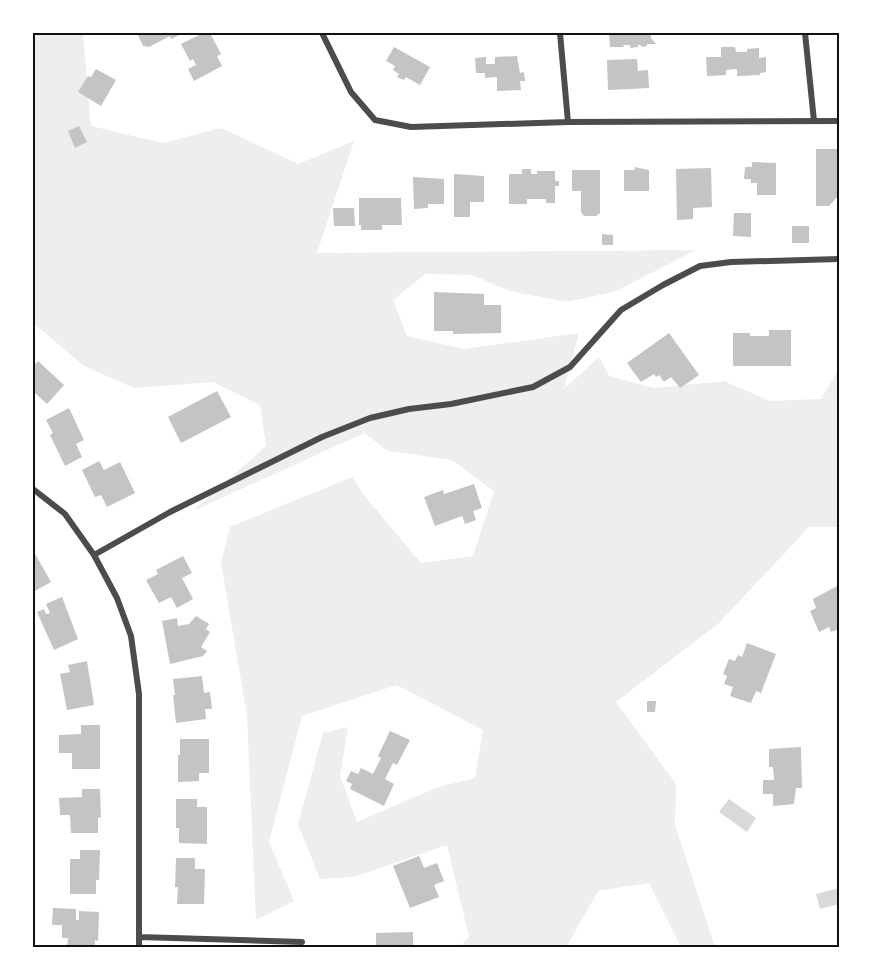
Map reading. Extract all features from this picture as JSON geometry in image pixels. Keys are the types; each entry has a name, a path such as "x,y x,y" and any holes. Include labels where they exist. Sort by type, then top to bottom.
{"street":[{"path":"322,33 351,92 375,120 411,127 568,122 839,122"},
{"path":"560,33 568,122"},
{"path":"805,33 814,121"},
{"path":"94,555 170,512 322,437 370,418 534,387 570,367 621,310 700,266 731,262 839,259"},
{"path":"33,489 65,514 94,555 117,598 131,636 139,694 139,947"},
{"path":"139,937 302,942"}],"shaded area":[{"path":"33,33 83,33 91,126 163,143 221,128 298,164 354,141 317,253 696,250 614,292 566,302 510,291 472,275 425,274 393,300 407,336 464,349 579,333 564,389 599,357 609,376 654,388 724,381 770,401 821,399 839,369 839,527 809,527 719,623 616,702 676,784 675,825 715,947 681,947 649,883 598,891 568,944 560,947 460,947 469,937 447,845 354,877 320,879 298,824 323,733 348,727 340,776 357,822 438,787 475,778 483,730 397,685 302,716 269,842 294,901 256,920 247,715 221,563 230,527 352,477 364,495 421,563 473,556 494,491 452,460 388,451 364,433 193,511 266,446 260,405 213,382 134,388 84,366 33,323"},
{"path":"729,799 756,818 747,832 719,812"},
{"path":"839,888 839,904 820,909 816,894"}],"building":[{"path":"137,33 183,33 171,39 170,36 149,47 143,46"},
{"path":"203,33 210,33 221,54 217,56 222,66 194,81 188,69 196,65 193,59 190,61 181,44"},
{"path":"609,33 651,33 651,38 656,44 647,44 643,47 638,44 638,47 630,48 630,45 610,47"},
{"path":"394,47 430,67 420,85 406,77 404,80 397,77 399,74 393,70 395,66 386,61"},
{"path":"721,47 735,47 736,52 747,52 747,49 759,48 759,58 766,57 766,72 760,75 737,76 737,69 726,70 726,75 707,76 706,57 721,57"},
{"path":"517,56 520,73 524,72 525,81 520,81 521,90 497,91 497,77 485,78 485,73 476,73 475,58 486,57 486,64 495,64 495,57"},
{"path":"637,59 638,71 648,70 649,88 608,90 607,60"},
{"path":"96,69 116,80 101,106 78,92 88,76 91,77"},
{"path":"79,126 87,142 75,148 68,131"},
{"path":"816,149 837,149 838,196 829,206 816,206"},
{"path":"752,162 776,163 776,195 757,195 757,183 751,183 751,179 744,179 745,167 752,167"},
{"path":"634,167 649,170 649,191 624,191 624,170 635,170"},
{"path":"711,168 712,207 693,208 693,219 677,220 676,169"},
{"path":"522,169 531,169 531,174 537,174 537,171 555,171 555,181 559,181 559,186 555,186 555,203 546,203 546,199 527,199 527,204 509,204 509,174 522,174"},
{"path":"572,170 600,170 600,213 596,216 584,216 581,212 581,191 572,191"},
{"path":"454,174 484,176 484,202 470,202 470,217 454,217"},
{"path":"413,177 444,179 444,204 428,204 428,208 414,209"},
{"path":"359,198 401,198 402,225 382,225 382,230 361,230"},
{"path":"333,208 354,208 355,226 334,226"},
{"path":"734,213 751,213 751,237 733,236"},
{"path":"792,226 809,226 809,243 792,243"},
{"path":"602,234 613,235 613,245 602,245"},
{"path":"434,292 484,294 484,305 501,305 501,333 453,334 453,331 434,331"},
{"path":"769,330 791,330 791,366 733,366 733,333 769,336"},
{"path":"669,333 699,375 680,388 671,377 664,382 659,375 656,377 654,374 641,382 627,363"},
{"path":"38,361 64,385 47,404 35,393 33,395 33,367"},
{"path":"217,391 231,417 181,443 168,417"},
{"path":"69,408 84,440 76,444 82,457 65,466 50,435 53,433 46,420"},
{"path":"99,461 104,470 120,462 135,493 107,507 101,495 95,497 82,470"},
{"path":"474,484 482,508 473,511 476,520 465,524 462,516 435,526 424,497 443,490 444,494"},
{"path":"33,550 51,582 33,592"},
{"path":"183,556 192,573 182,578 193,599 177,608 171,597 159,603 146,580 158,574 156,570"},
{"path":"839,585 839,629 831,632 829,627 819,632 810,611 816,608 813,599"},
{"path":"62,597 78,639 54,650 37,612 44,609 46,614 50,613 46,604"},
{"path":"196,616 209,624 206,629 210,632 201,647 207,651 203,656 170,664 162,621 177,618 178,626 189,624"},
{"path":"747,643 776,654 761,693 756,691 751,703 730,696 733,687 724,684 727,676 723,674 729,659 735,661 738,655 742,657"},
{"path":"87,661 94,705 67,710 60,674 70,672 68,665"},
{"path":"202,676 204,693 210,692 212,709 205,709 206,719 176,723 173,679"},
{"path":"647,701 656,701 655,712 647,712"},
{"path":"81,725 100,725 100,769 72,769 72,753 59,753 59,735 81,734"},
{"path":"390,731 410,740 397,765 393,763 385,779 394,784 384,806 350,789 352,784 346,781 351,771 358,774 361,768 373,774 381,758 378,756"},
{"path":"180,739 209,739 209,773 199,773 199,781 178,782"},
{"path":"801,747 802,788 796,788 794,804 773,806 773,794 763,794 763,780 774,780 773,767 769,767 769,749"},
{"path":"82,789 100,789 101,817 98,818 98,833 71,833 70,815 60,815 59,798 82,797"},
{"path":"176,799 197,799 197,807 207,807 207,844 179,843 179,828 176,828"},
{"path":"80,850 100,850 96,894 70,894 70,859 80,859"},
{"path":"419,856 424,868 437,863 444,881 434,885 439,897 410,908 393,866"},
{"path":"176,858 195,858 195,869 205,869 204,904 177,904"},
{"path":"53,908 76,909 76,920 79,920 79,911 99,912 98,941 95,940 95,947 67,947 68,938 62,938 62,925 52,925"},
{"path":"413,932 413,947 376,947 376,933"}]}
